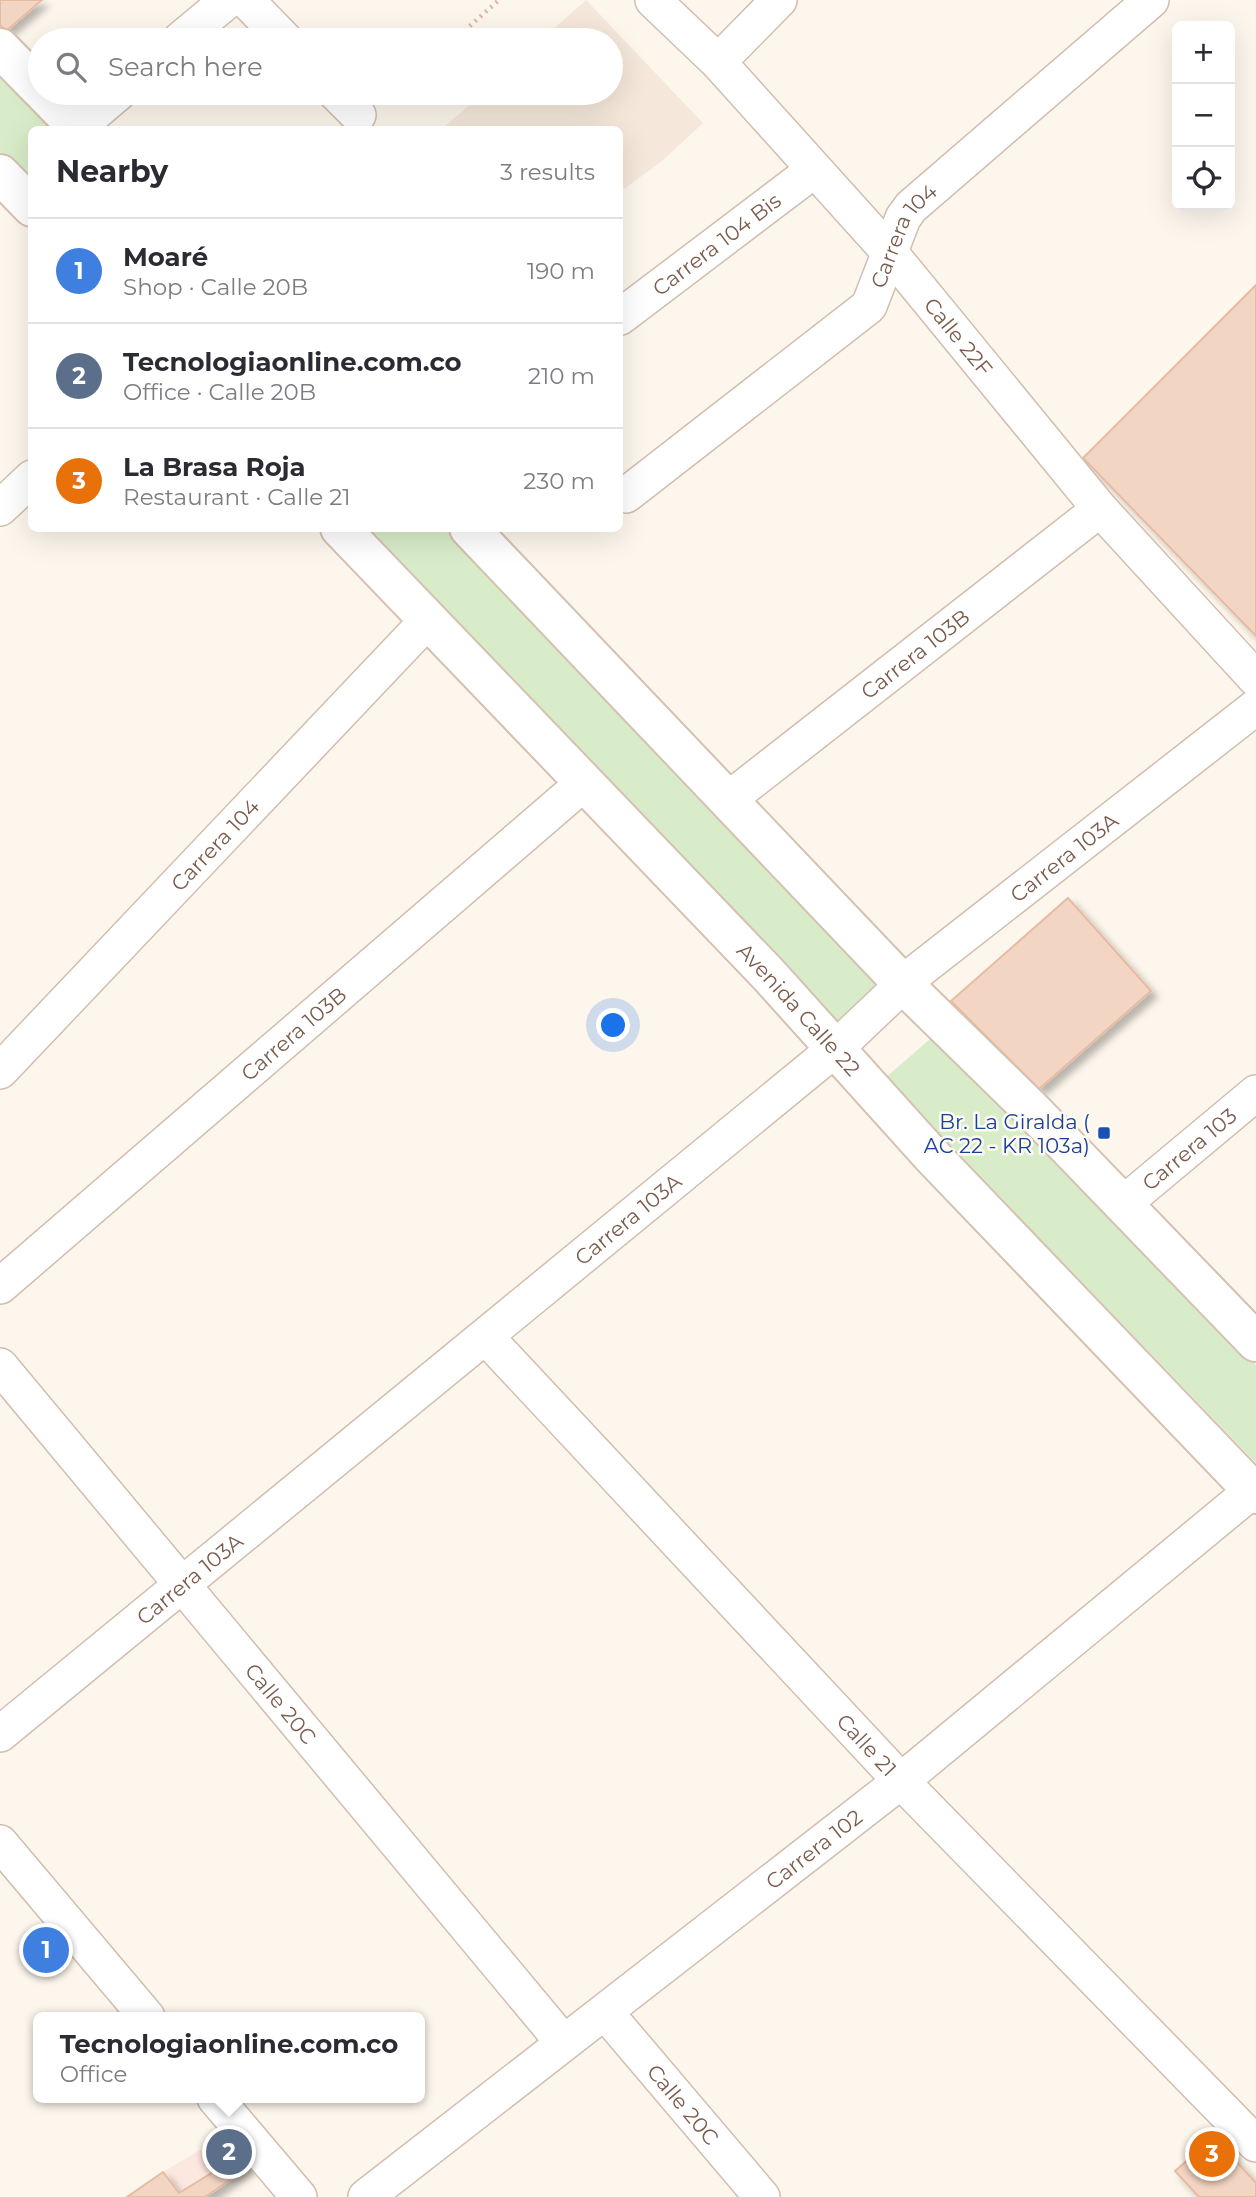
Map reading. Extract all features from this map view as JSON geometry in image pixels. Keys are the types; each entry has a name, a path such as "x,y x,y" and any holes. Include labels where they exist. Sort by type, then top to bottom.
{"street":[{"path":"194,28 228,0"},
{"path":"246,0 273,28"},
{"name":"Calle 22F","path":"653,0 718,62 891,254 1100,509 1256,680"},
{"path":"718,62 779,0"},
{"name":"Carrera 104","path":"626,495 869,306 903,218 911,207 1151,0"},
{"path":"0,48 28,77"},
{"path":"56,105 77,126"},
{"path":"81,126 105,105"},
{"name":"Carrera 104 Bis","path":"623,315 814,170"},
{"path":"0,174 28,203"},
{"path":"0,509 28,482"},
{"name":"Carrera 103B","path":"729,799 1100,509"},
{"name":"Avenida Calle 22","path":"344,532 585,782 931,1155 1254,1492"},
{"path":"473,532 903,984 1256,1342"},
{"name":"Carrera 104","path":"0,1071 428,620"},
{"name":"Carrera 103A","path":"0,1734 835,1049 903,984 1256,707"},
{"name":"Carrera 103B","path":"0,1286 585,782"},
{"name":"Carrera 103","path":"1123,1205 1256,1093"},
{"name":"Calle 21","path":"486,1337 901,1781 1256,2144"},
{"name":"Calle 20C","path":"0,1366 563,2042"},
{"name":"Carrera 102","path":"366,2197 901,1781 1254,1492"},
{"path":"0,1843 143,2012"},
{"name":"Calle 20C","path":"605,2011 762,2197"},
{"path":"219,2103 299,2197"}],"path":[{"path":"468,28 499,0"}],"shaded area":[{"path":"586,0 613,28 554,28"},
{"path":"623,39 703,123 662,161 623,190 623,126 445,126 469,105 623,105"},
{"path":"227,2134 244,2153 179,2193 163,2172"}],"green space":[{"path":"0,72 28,101 28,105 32,105 52,126 28,126 28,182 0,153"},
{"path":"370,532 447,532 886,984 837,1027"},
{"path":"936,1034 1256,1365 1256,1463 885,1078"}],"building":[{"path":"0,0 42,0 6,31 0,25"},
{"path":"1256,285 1256,636 1083,458"},
{"path":"1068,898 1151,991 1039,1089 951,1001"},
{"path":"1214,2137 1256,2183 1256,2197 1199,2197 1175,2171"},
{"path":"244,2153 252,2165 205,2197 127,2197 163,2172 179,2193"}],"place":[{"name":"Br. La Giralda ( AC 22 - KR 103a)","path":"1104,1133"},
{"name":"Moaré","path":"46,1950"},
{"name":"Tecnologiaonline.com.co","path":"229,2152"},
{"name":"La Brasa Roja","path":"1212,2154"}]}
